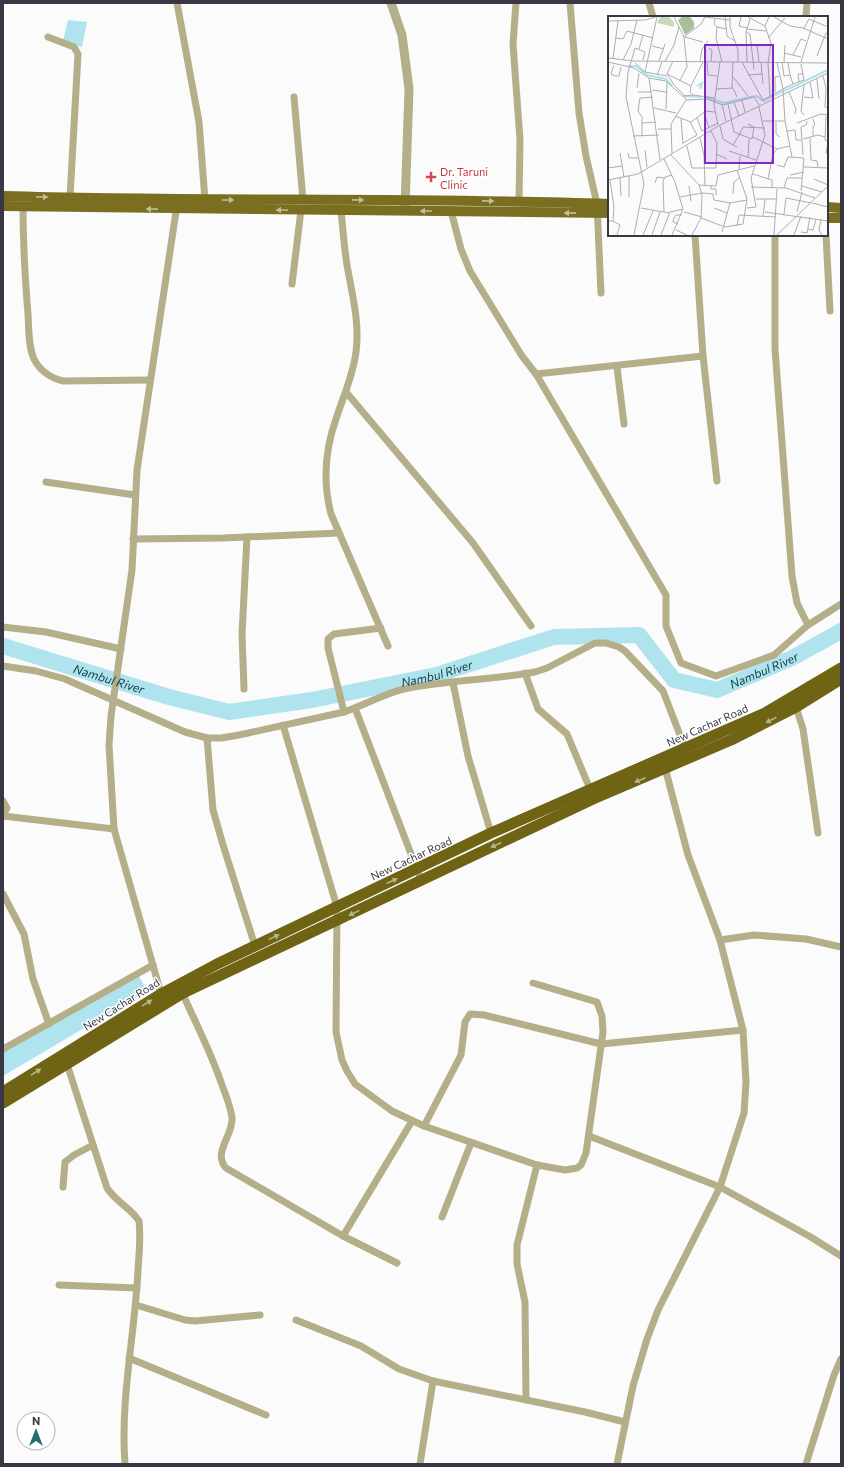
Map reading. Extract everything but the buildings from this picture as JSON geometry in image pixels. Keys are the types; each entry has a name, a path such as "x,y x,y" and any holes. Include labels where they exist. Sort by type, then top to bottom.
{"highway":[{"name":"New Cachar Road","path":"3,1103 65,1060 163,999 255,946 337,907 518,834 593,799 664,764 685,748 765,713 841,668"},
{"name":"New Cachar Road","path":"181,989 337,922 491,833 590,789 731,740 796,707 841,679"},
{"path":"513,824 518,834"},
{"name":"New Cachar Road","path":"3,1092 65,1060"}],"main road":[{"path":"3,196 70,197 177,205 341,211 451,211 597,208 608,204"},
{"path":"3,206 177,205 205,200 404,200 519,202 597,208 608,213"},
{"path":"828,207 841,208"},
{"path":"828,218 841,218"}],"street":[{"path":"177,3 199,122 205,200"},
{"path":"391,3 402,35 409,89 404,200 405,211"},
{"path":"516,3 513,44 520,140 519,202"},
{"path":"570,3 579,113 597,208 601,293"},
{"path":"649,3 653,16"},
{"path":"806,16 807,3"},
{"path":"48,37 74,47 78,54 70,197"},
{"path":"294,97 303,200"},
{"path":"163,999 114,829 109,751 115,690 132,570 135,495 150,380 177,205"},
{"path":"23,206 23,248 30,337 34,358 38,365 54,379 63,381 150,380"},
{"path":"292,284 301,210"},
{"path":"341,211 347,264 357,327 356,354 346,392 335,420 327,453 327,501 331,514 388,646"},
{"path":"451,211 461,249 470,271 518,349 536,374 666,595 666,626 681,664 716,676 774,655 808,625 841,604"},
{"path":"695,236 703,356 717,481"},
{"path":"775,236 775,349 792,576 797,603 808,625"},
{"path":"826,236 830,311"},
{"path":"536,374 617,367 703,356"},
{"path":"617,367 624,424"},
{"path":"346,392 473,543 532,626"},
{"path":"46,482 135,495"},
{"path":"133,539 247,537 339,533"},
{"path":"244,689 242,634 247,537"},
{"path":"3,627 46,632 121,650"},
{"path":"343,709 328,648 328,639 334,634 381,628"},
{"path":"3,666 36,671 65,679 185,732 207,738 240,735 343,709 355,708 382,695 405,689 525,674 547,668 595,643 606,643 619,647 625,651 663,691 685,748"},
{"path":"525,674 538,709 566,734 590,789"},
{"path":"454,683 468,756 491,833"},
{"path":"796,707 803,729 818,833"},
{"path":"355,708 419,875"},
{"path":"283,725 337,907 336,1032 346,1071 355,1084 392,1111 424,1126 537,1165 565,1170 577,1168 584,1161 589,1136 601,1044 602,1016 597,1002 533,983"},
{"path":"207,738 213,810 255,946"},
{"path":"617,1464 625,1422 647,1339 658,1310 720,1188 744,1113 746,1082 743,1030 720,940 688,855 664,764"},
{"path":"3,801 7,808 3,815 114,829"},
{"path":"3,894 24,934 33,979 49,1024"},
{"path":"720,940 754,935 806,939 841,948"},
{"path":"3,1050 153,965"},
{"path":"181,989 213,1056 232,1116 231,1128 221,1153 222,1164 226,1168 343,1236 397,1263"},
{"path":"424,1126 461,1055 465,1022 470,1014 484,1015 601,1044 743,1030"},
{"path":"65,1060 108,1188 118,1202 135,1214 139,1221 136,1305 128,1358 125,1464"},
{"path":"343,1236 412,1121"},
{"path":"589,1136 720,1188 810,1236 841,1256"},
{"path":"442,1217 472,1143"},
{"path":"63,1187 65,1162 74,1155 94,1145"},
{"path":"526,1400 525,1302 516,1256 517,1245 537,1165"},
{"path":"59,1285 137,1288"},
{"path":"136,1305 185,1320 195,1321 260,1315"},
{"path":"296,1320 361,1346 399,1368 433,1380 625,1422"},
{"path":"128,1358 266,1415"},
{"path":"806,1464 834,1375 841,1359"},
{"path":"420,1464 433,1380"}],"water":[{"path":"68,20 87,22 82,47 63,41"},
{"path":"139,976 147,991 3,1076 3,1052"}],"waterway":[{"name":"Nambul River","path":"3,646 169,697 229,712 312,700 436,675 554,637 639,635 674,680 717,690 792,658 841,631"}],"place":[{"name":"Dr. Taruni Clinic","path":"431,177"}]}
